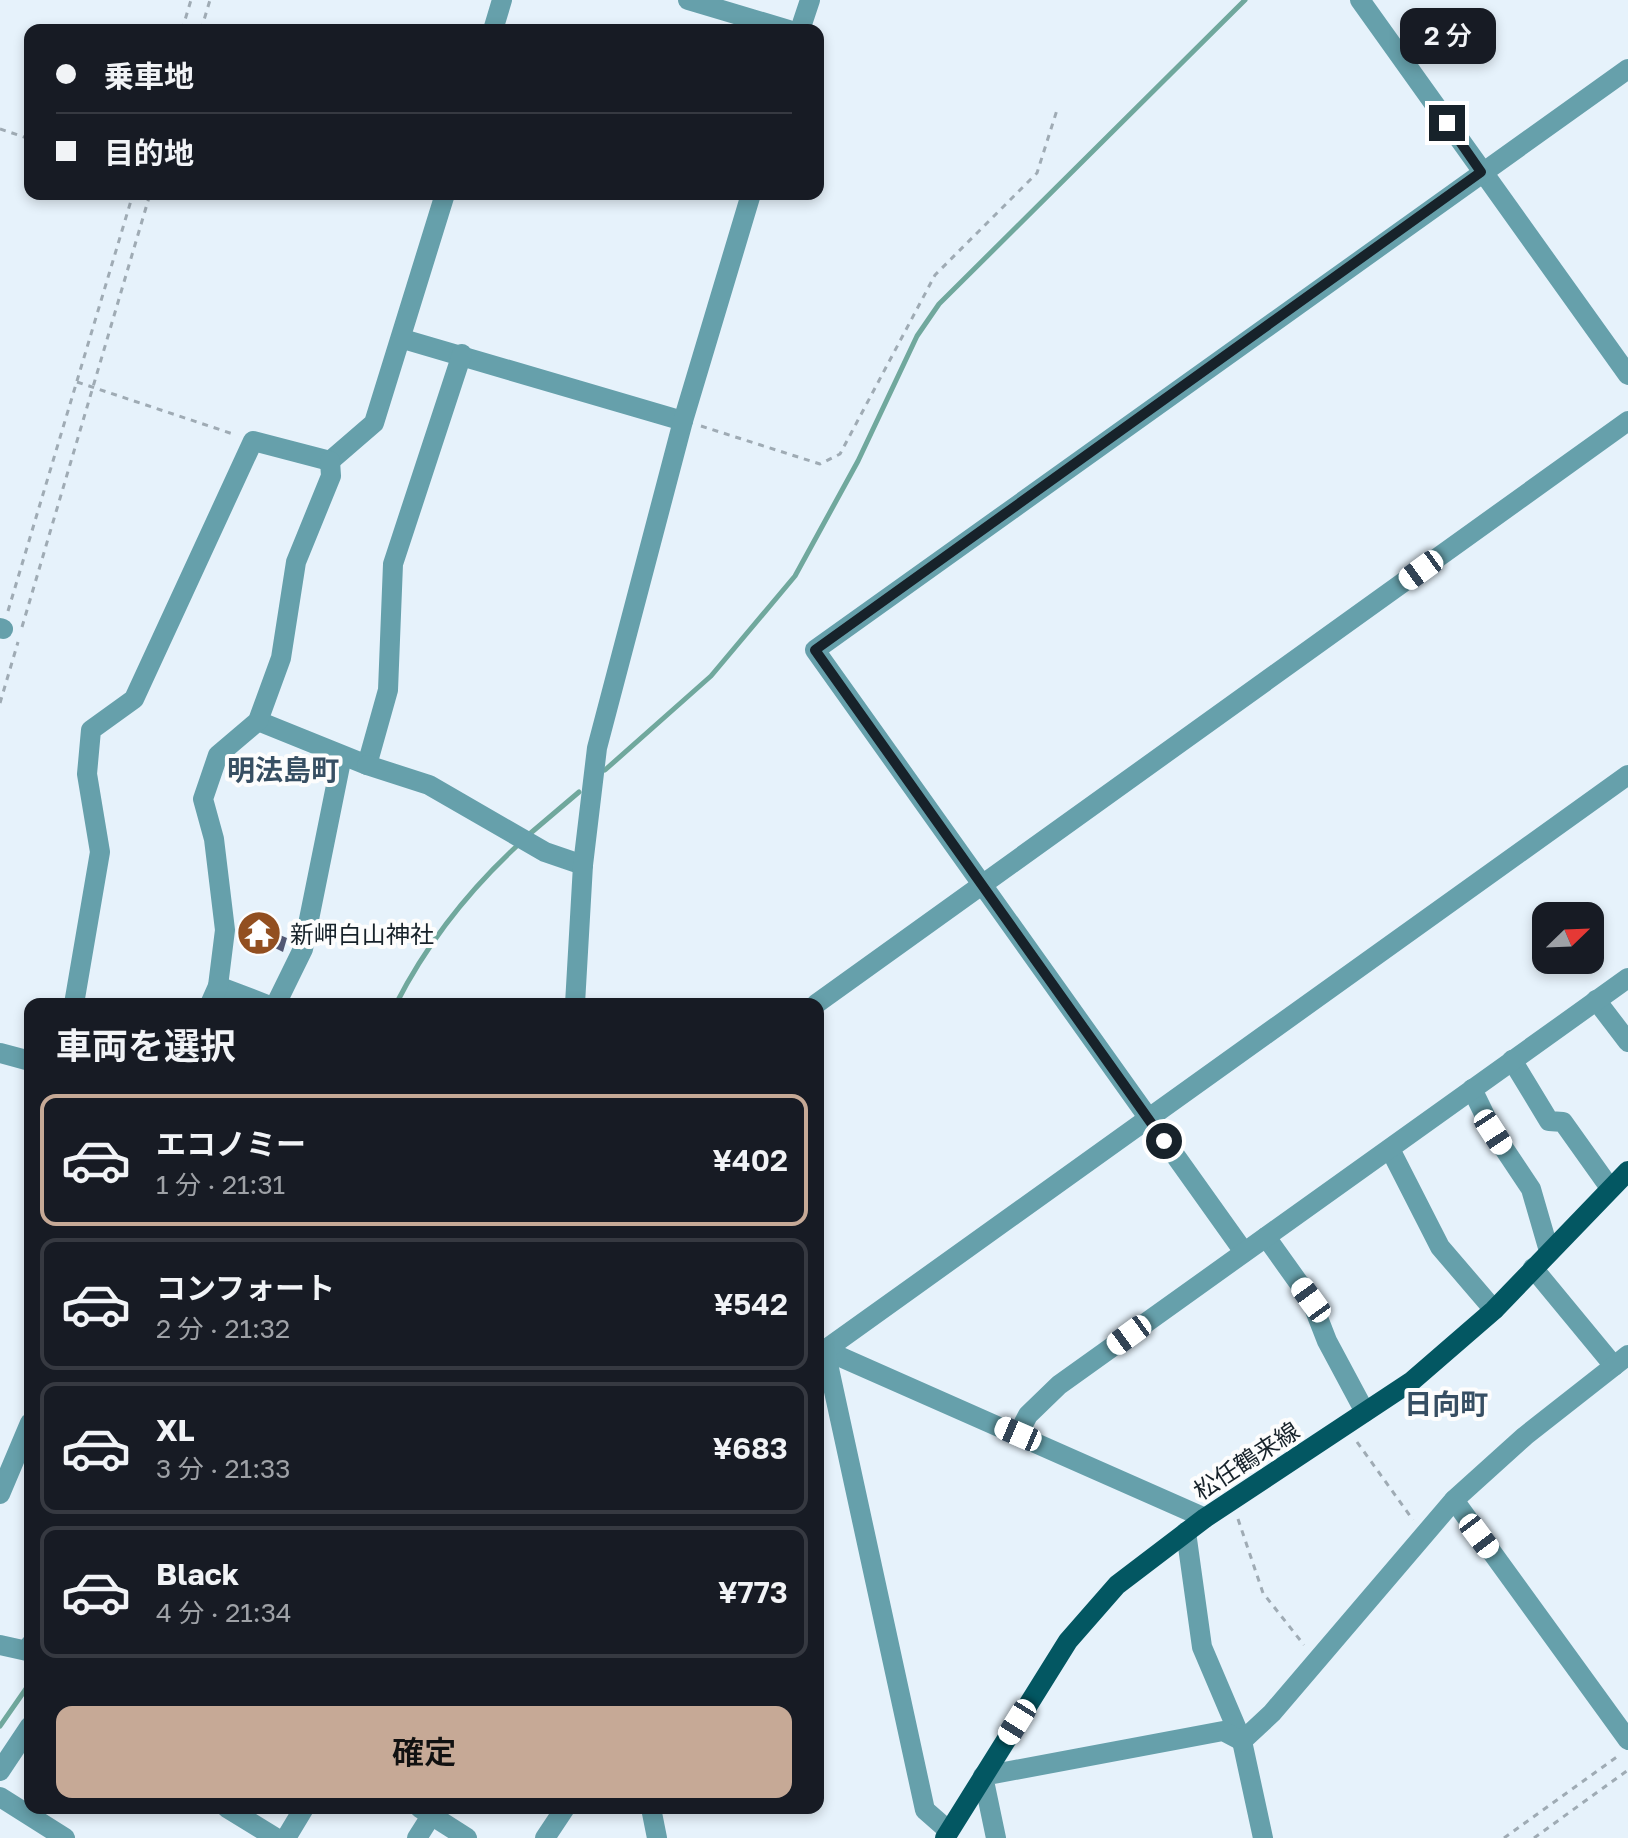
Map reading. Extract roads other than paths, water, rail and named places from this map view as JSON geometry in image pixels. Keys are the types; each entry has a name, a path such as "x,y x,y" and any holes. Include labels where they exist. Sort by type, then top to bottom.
{"main road":[{"name":"松任鶴来線","path":"947,1835 1068,1641 1117,1585 1205,1518 1412,1381 1494,1310 1628,1171"}],"street":[{"path":"495,24 502,0"},
{"path":"688,0 769,24"},
{"path":"802,24 810,0"},
{"path":"1360,0 1628,375"},
{"path":"1244,1252 815,650 1628,69"},
{"path":"330,461 374,423 403,339 443,200"},
{"path":"575,998 583,865 597,748 683,421 749,200"},
{"path":"403,339 683,421"},
{"path":"367,765 388,690 393,564 462,354"},
{"path":"824,998 1628,421"},
{"path":"75,998 100,852 87,774 91,730 134,699 253,441 330,461"},
{"path":"214,995 225,930 214,839 203,799 218,755 258,721 281,658 296,562 331,476 330,461"},
{"path":"258,721 342,756 429,785 532,844 583,865"},
{"path":"279,998 303,949 342,756"},
{"path":"824,1347 1628,775"},
{"path":"1018,1434 1028,1415 1059,1385 1628,978"},
{"path":"1596,1000 1628,1042"},
{"path":"0,1053 24,1059"},
{"path":"1512,1060 1549,1121 1563,1122 1573,1131 1610,1188"},
{"path":"1472,1089 1493,1132 1531,1189 1549,1251"},
{"path":"1390,1149 1440,1247 1494,1310"},
{"path":"1266,1237 1311,1300 1327,1341 1365,1412"},
{"path":"1242,1741 1267,1720 1454,1500 1525,1436 1621,1360 1533,1268"},
{"path":"824,1349 1205,1518"},
{"path":"824,1357 925,1810 947,1835"},
{"path":"0,1494 24,1455"},
{"path":"1454,1500 1628,1740"},
{"path":"1186,1532 1202,1647 1215,1686 1242,1741 1263,1838"},
{"path":"0,1645 24,1650"},
{"path":"996,1838 983,1776 1223,1731 1242,1741"},
{"path":"0,1771 24,1735"},
{"path":"0,1797 24,1812"},
{"path":"27,1814 65,1838"},
{"path":"237,1814 276,1838"},
{"path":"286,1838 300,1814"},
{"path":"417,1838 428,1814"},
{"path":"433,1814 467,1838"},
{"path":"545,1838 561,1814"},
{"path":"652,1814 657,1838"}],"waterway":[{"path":"605,770 711,676 795,576 858,461 917,336 939,304 1245,0"},
{"path":"526,837 579,792"},
{"path":"399,998 450,918 519,844"},
{"path":"0,1726 24,1692"}],"place":[{"name":"新岬白山神社","path":"259,933"}],"district":[{"name":"明法島町","path":"283,769"},
{"name":"日向町","path":"1446,1403"}]}
